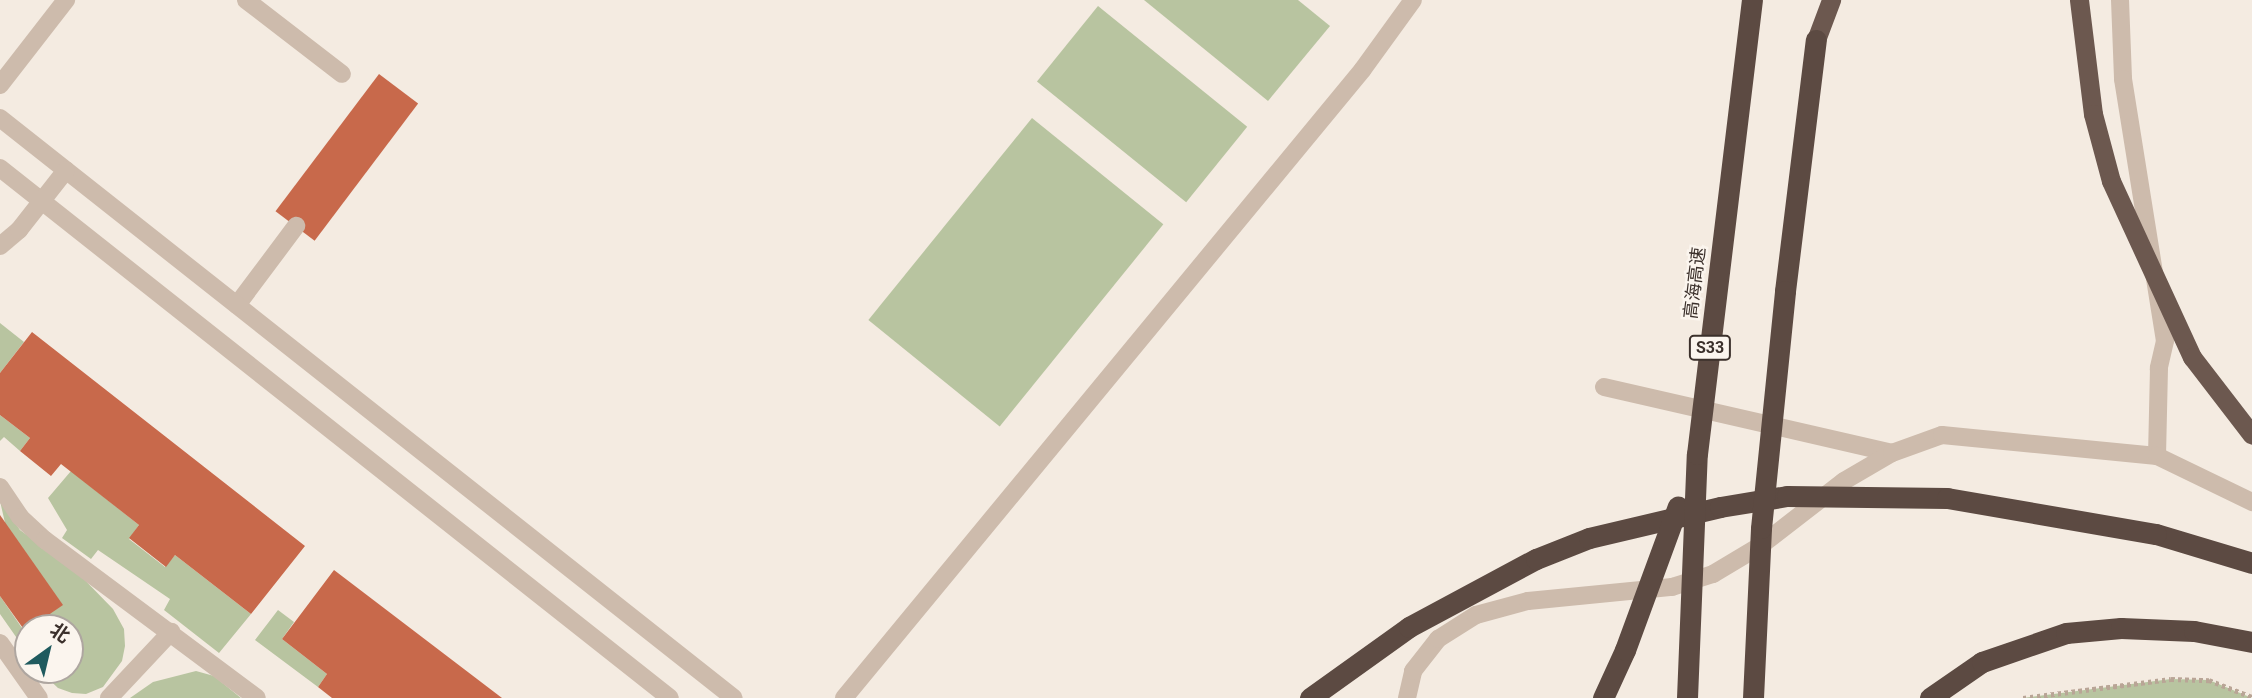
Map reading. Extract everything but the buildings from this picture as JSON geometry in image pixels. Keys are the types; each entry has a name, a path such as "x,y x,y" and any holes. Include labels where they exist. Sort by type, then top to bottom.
{"highway":[{"name":"高海高速","path":"1687,698 1697,454 1752,0"},
{"path":"1753,698 1760,528 1816,40 1823,0"},
{"path":"1816,40 1831,0"},
{"path":"2079,0 2093,114 2111,181 2192,357 2252,435"},
{"path":"1603,698 1625,650 1697,454"},
{"path":"1310,698 1409,628 1536,559 1640,524 1787,496 1947,498 2007,506 2156,534 2252,563"},
{"path":"1930,698 1982,662 2066,633 2121,628 2194,631 2252,642"}],"street":[{"path":"0,85 66,0"},
{"path":"246,0 342,74"},
{"path":"844,698 1363,69 1413,0"},
{"path":"2120,0 2123,79 2165,341 2159,368 2157,456"},
{"path":"0,118 734,698"},
{"path":"0,168 670,698"},
{"path":"0,246 66,170"},
{"path":"237,305 296,226"},
{"path":"1604,387 1892,453"},
{"path":"1407,698 1413,671 1438,639 1476,615 1528,601 1672,587 1713,574 1760,546 1844,481 1892,453 1942,435 2157,456 2252,502"},
{"path":"0,487 20,517 45,540 257,698"},
{"path":"109,698 170,632"},
{"path":"0,643 39,698"}],"path":[{"path":"2024,698 2171,679 2209,680 2252,697"}],"green space":[{"path":"1144,0 1298,0 1330,26 1268,101"},
{"path":"1098,6 1247,127 1186,202 1037,81"},
{"path":"1032,118 1163,224 1000,426 868,320"},
{"path":"0,323 24,342 0,373"},
{"path":"0,415 30,438 20,451 4,437 0,441"},
{"path":"71,471 139,525 129,539 165,567 175,555 251,614 219,653 164,610 170,599 98,550 91,559 62,538 67,530 48,498"},
{"path":"0,501 20,530 76,571 113,609 124,629 122,661 103,687 86,694 58,688 54,684 84,684 84,614 26,614"},
{"path":"0,596 14,616 14,634 0,614"},
{"path":"278,610 294,622 282,639 327,674 318,687 255,640"},
{"path":"196,671 214,676 241,698 130,698 153,682"},
{"path":"2171,679 2209,680 2252,698 2023,698"}]}
